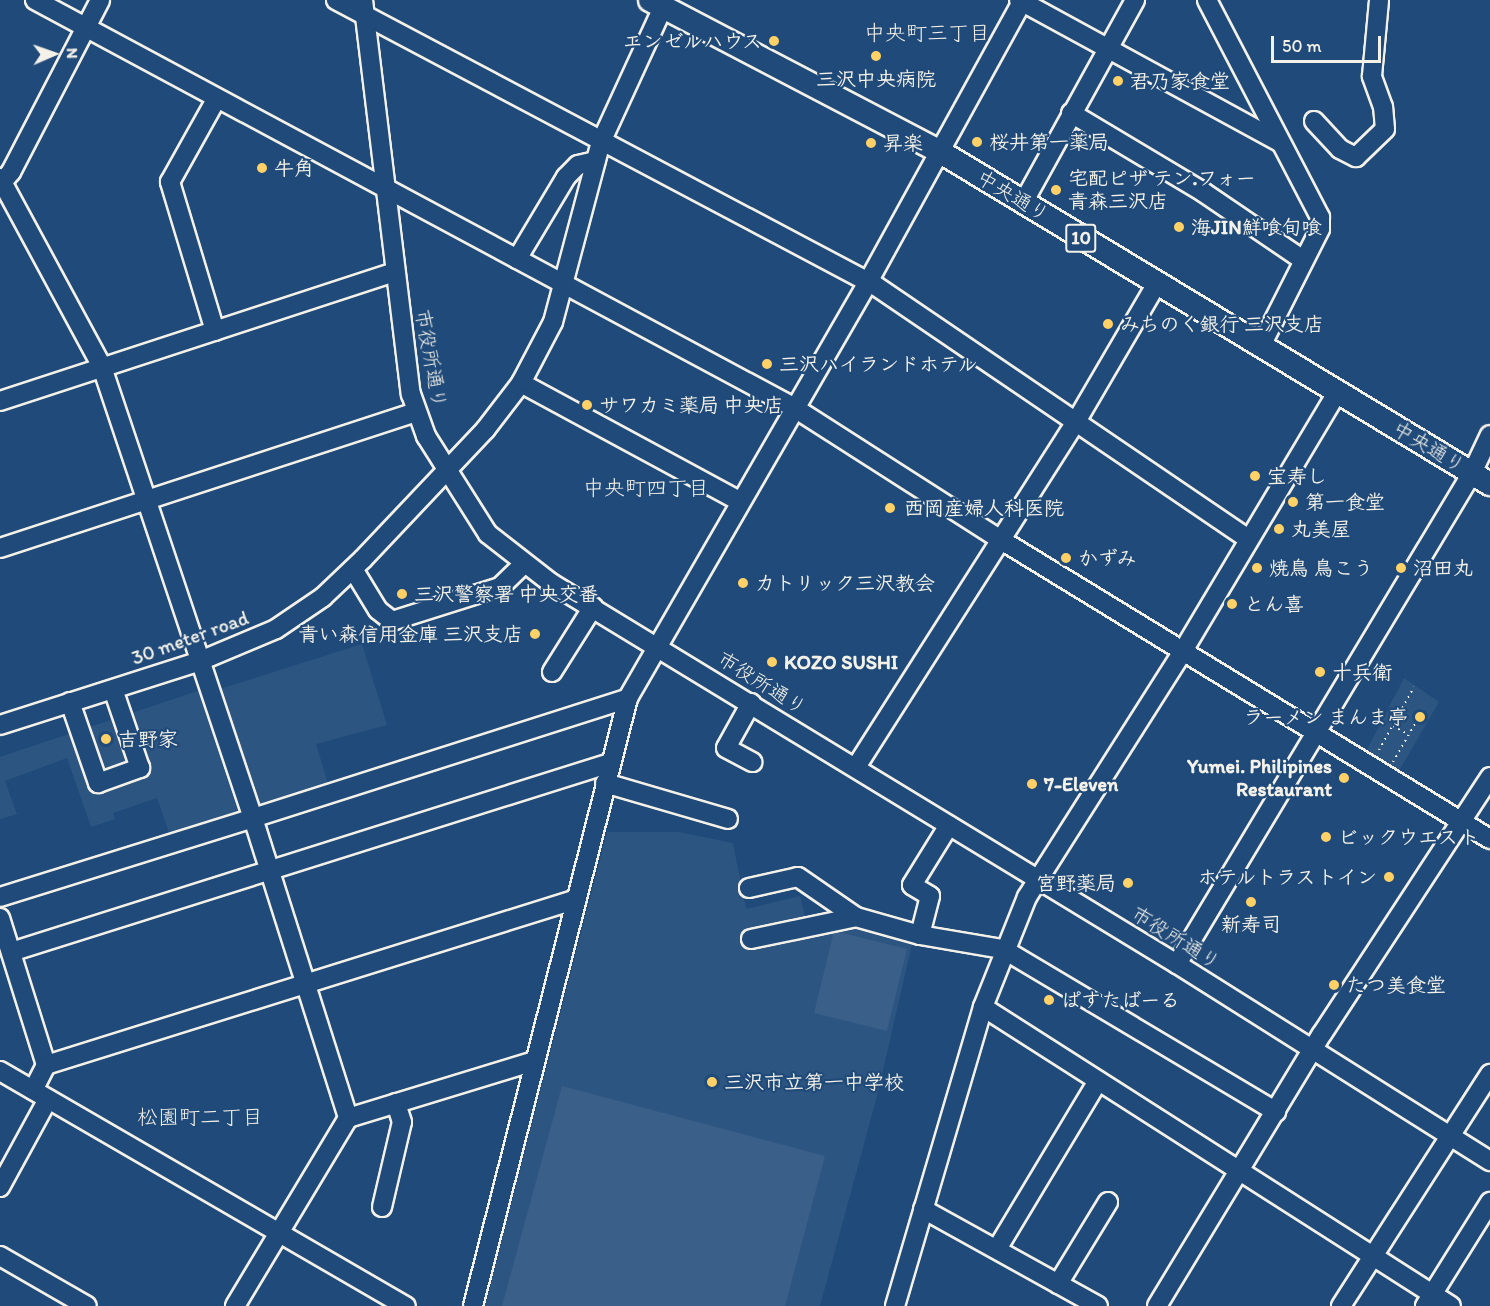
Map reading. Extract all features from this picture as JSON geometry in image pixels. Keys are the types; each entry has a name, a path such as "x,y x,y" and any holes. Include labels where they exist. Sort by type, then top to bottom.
{"main road":[{"name":"中央通り","path":"660,2 939,151 1262,344 1481,479"}],"street":[{"path":"35,0 87,26 385,190 793,407 1316,735 1461,819 1490,839"},
{"path":"100,0 1,182 102,367 253,818 348,1118"},
{"path":"336,0 364,7 601,142 868,282 1077,420 1248,539"},
{"path":"472,1306 628,698 793,407 868,282 1021,0 1281,143"},
{"path":"1023,203 1071,112 1135,0"},
{"path":"1207,0 1320,217 1320,229 1262,344"},
{"path":"1314,121 1349,155 1356,157 1370,147 1385,129 1386,120 1372,76 1379,0"},
{"name":"30 meter road","path":"0,725 200,661 276,629 323,597 485,430 520,383 553,322 565,285 601,142 660,2"},
{"name":"市役所通り","path":"364,7 406,366 416,412 447,471 488,534 524,564 1177,964 1490,1161"},
{"path":"214,331 170,182 217,98"},
{"path":"1071,112 1203,192 1303,260"},
{"path":"517,259 566,177 578,165 596,161"},
{"path":"0,401 395,272"},
{"path":"856,767 999,538 1077,420 1157,283"},
{"path":"520,383 740,501"},
{"path":"895,1306 983,1007 1003,949 1036,879 1183,651 1338,391"},
{"path":"0,548 416,412"},
{"path":"1177,964 1316,735 1481,479 1490,435"},
{"path":"352,569 378,610 392,621 500,587 524,564"},
{"path":"552,672 593,607"},
{"path":"70,702 98,783 140,768 113,689"},
{"path":"0,897 628,698"},
{"path":"751,703 726,748 752,762"},
{"path":"11,952 268,868 610,763"},
{"path":"1157,1306 1313,1050 1490,777"},
{"path":"605,783 728,819"},
{"path":"920,935 930,896 912,885 949,825"},
{"path":"749,888 798,877 856,917 920,935 1003,949 1276,1112"},
{"path":"46,1065 577,899"},
{"path":"751,939 856,917"},
{"path":"0,918 46,1065 40,1095 0,1187"},
{"path":"983,1007 1374,1257 1428,1300 1451,1306"},
{"path":"235,1306 348,1118 535,1061"},
{"path":"0,1071 406,1306"},
{"path":"1341,1306 1490,1074"},
{"path":"997,1249 1098,1081"},
{"path":"382,1207 402,1122 396,1103"},
{"path":"1058,1284 1108,1202"},
{"path":"1428,1300 1490,1202"},
{"path":"923,1209 1098,1306"},
{"path":"0,1256 87,1306"}],"path":[{"path":"1378,770 1393,725 1414,687"},
{"path":"1378,770 1409,735 1423,710"},
{"path":"1393,725 1409,735"}],"shaded area":[{"path":"362,644 387,725 316,744 328,784 259,807 252,802 217,690"},
{"path":"1404,678 1439,702 1396,776 1363,757"},
{"path":"198,691 238,812 170,835 157,798 113,813 115,819 91,827 67,758 5,781 17,814 0,819 0,757"},
{"name":"三沢市立第一中学校","path":"607,832 679,832 733,843 746,909 800,896 809,933 856,924 913,940 877,1096 820,1306 485,1306"},
{"path":"834,931 907,949 887,1031 814,1013"},
{"path":"562,1086 825,1156 785,1306 502,1306"}],"place":[{"name":"エンゼルハウス","path":"774,41"},
{"name":"三沢中央病院","path":"876,56"},
{"name":"君乃家食堂","path":"1118,81"},
{"name":"桜井第一薬局","path":"977,142"},
{"name":"昇楽","path":"871,143"},
{"name":"牛角","path":"262,168"},
{"name":"宅配ピザ テン.フォー 青森三沢店","path":"1056,190"},
{"name":"海JIN鮮喰旬喰","path":"1179,227"},
{"name":"みちのく銀行 三沢支店","path":"1108,324"},
{"name":"三沢ハイランドホテル","path":"767,364"},
{"name":"サワカミ薬局 中央店","path":"587,405"},
{"name":"宝寿し","path":"1255,476"},
{"name":"第一食堂","path":"1293,502"},
{"name":"西岡産婦人科医院","path":"890,508"},
{"name":"丸美屋","path":"1279,529"},
{"name":"かずみ","path":"1066,558"},
{"name":"焼鳥 鳥こう","path":"1257,568"},
{"name":"沼田丸","path":"1401,568"},
{"name":"カトリック三沢教会","path":"743,583"},
{"name":"三沢警察署 中央交番","path":"402,594"},
{"name":"とん喜","path":"1232,604"},
{"name":"青い森信用金庫 三沢支店","path":"535,634"},
{"name":"KOZO SUSHI","path":"772,662"},
{"name":"十兵衛","path":"1320,672"},
{"name":"ラーメン まんま亭","path":"1420,717"},
{"name":"吉野家","path":"106,739"},
{"name":"Yumei. Philipines Restaurant","path":"1344,778"},
{"name":"7-Eleven","path":"1032,784"},
{"name":"ビックウエスト","path":"1326,837"},
{"name":"ホテルトラストイン","path":"1389,877"},
{"name":"宮野薬局","path":"1128,883"},
{"name":"新寿司","path":"1251,902"},
{"name":"たつ美食堂","path":"1334,985"},
{"name":"ぱすたばーる","path":"1049,1000"},
{"name":"三沢市立第一中学校","path":"712,1082"}],"district":[{"name":"中央町三丁目","path":"927,33"},
{"name":"中央町四丁目","path":"646,488"},
{"name":"松園町二丁目","path":"200,1117"}]}
